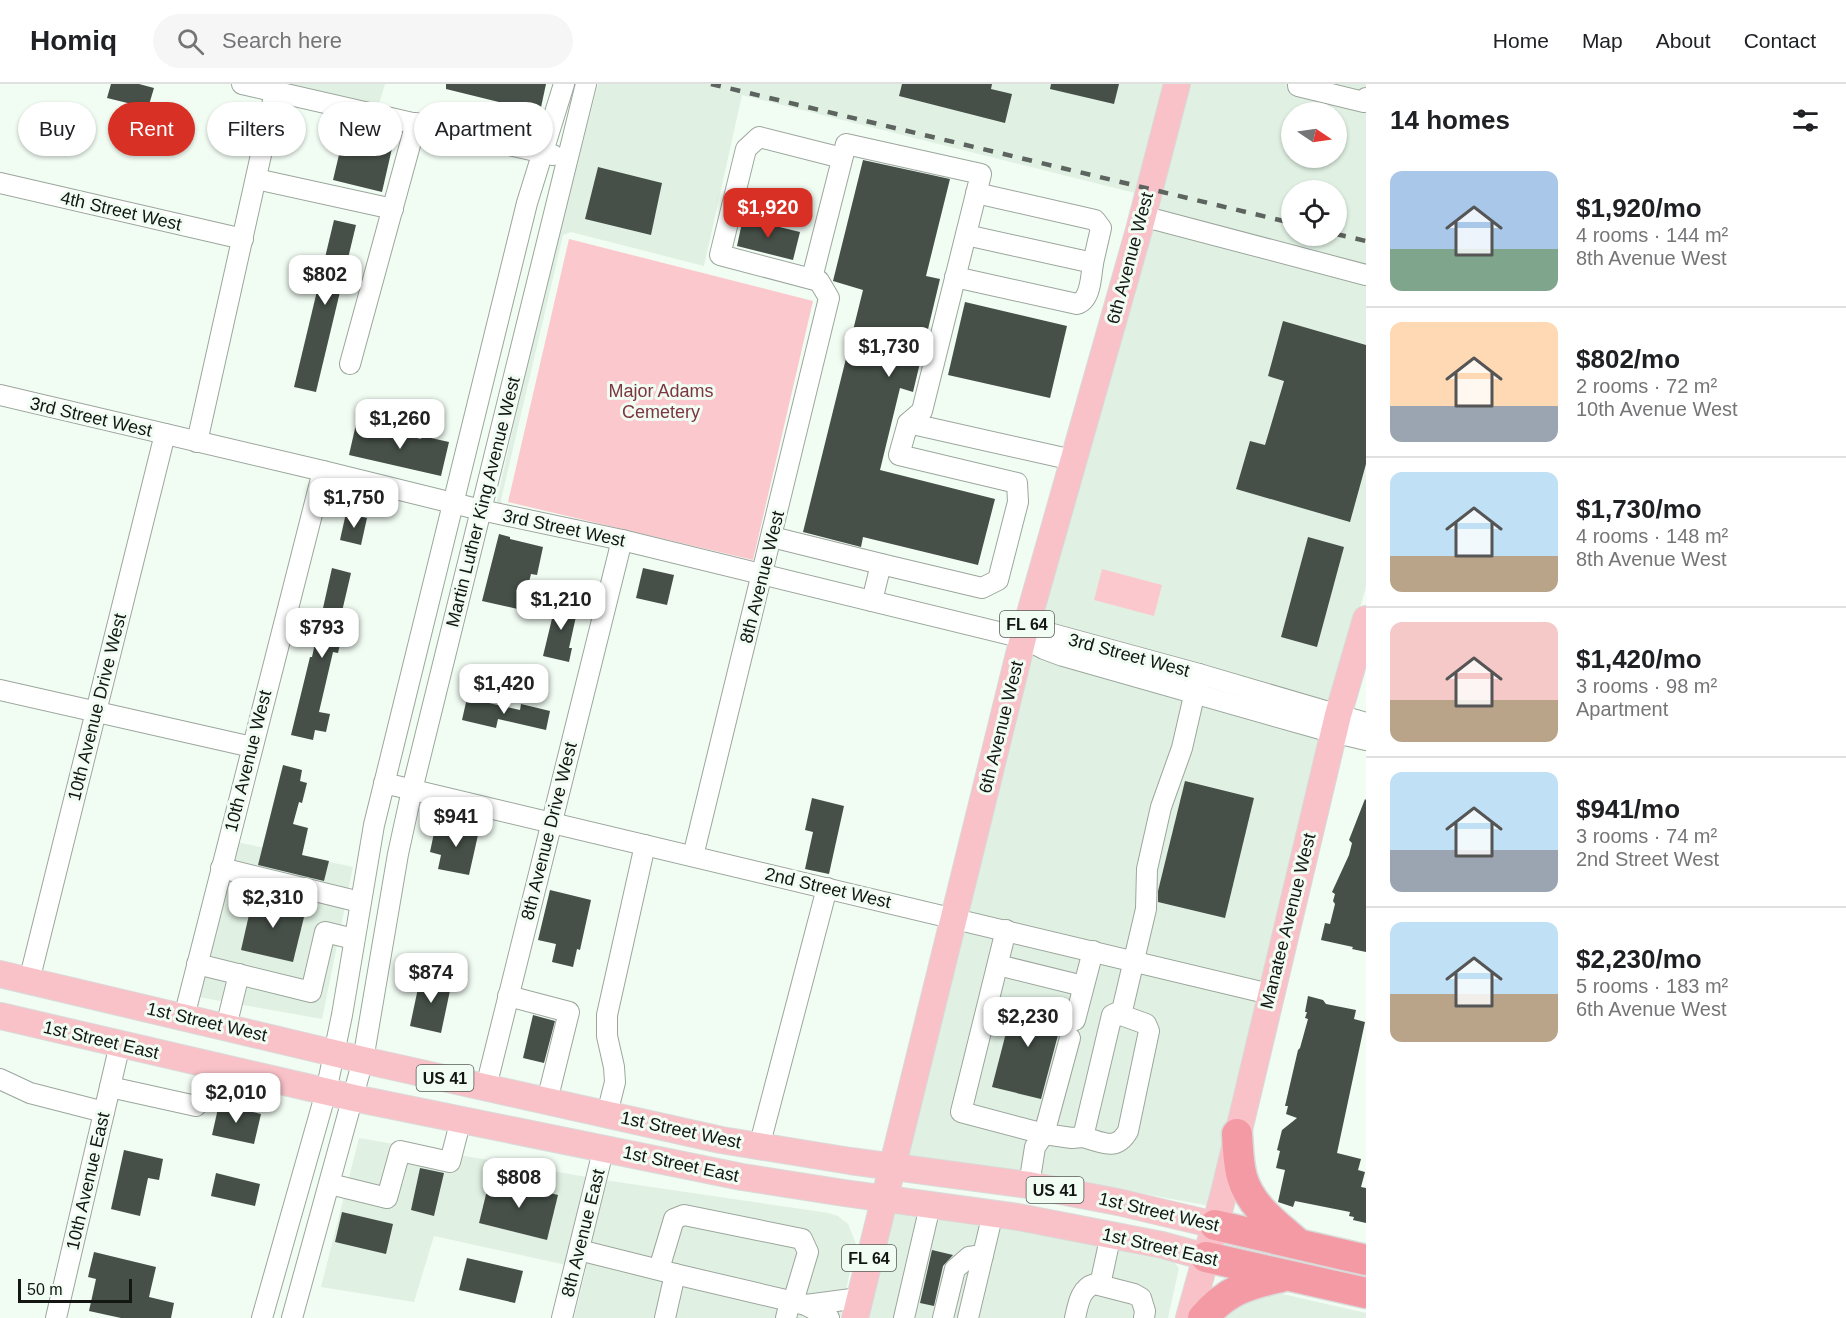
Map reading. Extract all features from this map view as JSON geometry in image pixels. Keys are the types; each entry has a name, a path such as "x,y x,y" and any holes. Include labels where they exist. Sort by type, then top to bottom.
{"highway":[{"path":"1237,1134 1241,1175 1249,1194 1263,1213 1300,1244"},
{"name":"1st Street West","path":"1215,1225 1366,1260"},
{"name":"1st Street East","path":"1206,1257 1366,1293"},
{"path":"1203,1318 1216,1302 1235,1290 1259,1281 1287,1276"}],"main road":[{"name":"6th Avenue West","path":"883,1199 1023,638 1177,84"},
{"name":"Manatee Avenue West","path":"1190,1318 1215,1225 1336,724 1366,619"},
{"name":"1st Street West","path":"0,974 363,1060 759,1147 1029,1185 1118,1202 1215,1225"},
{"name":"1st Street East","path":"0,1016 326,1092 760,1180 930,1206 993,1213 1111,1234 1206,1257"},
{"name":"FL 64","path":"857,1308 883,1199"}],"street":[{"path":"242,84 414,123"},
{"name":"Martin Luther King Avenue West","path":"553,118 564,84"},
{"name":"Martin Luther King Avenue West","path":"292,1318 354,1098 363,1060 396,864 412,790 586,84"},
{"path":"1298,84 1298,86 1364,102 1366,98"},
{"path":"196,442 275,92"},
{"path":"350,364 414,130"},
{"path":"772,537 982,588 998,580 1018,502 1017,483 899,455 908,423 922,411 981,174 846,144 812,278 720,255 747,149 759,137 842,158"},
{"path":"553,155 567,158"},
{"name":"Martin Luther King Avenue West","path":"262,1318 326,1092 384,783 525,211 541,156"},
{"path":"256,179 393,209"},
{"name":"4th Street West","path":"0,183 243,239"},
{"path":"955,277 1077,304 1086,297 1101,232 1101,225 1098,222 976,193"},
{"path":"1142,216 1366,275"},
{"path":"966,235 1093,263"},
{"name":"8th Avenue West","path":"693,856 830,298 819,281 812,278"},
{"name":"3rd Street West","path":"1,398 165,434 481,510 622,540 1023,638 1063,656 1195,693 1336,724 1366,723"},
{"path":"908,423 1073,460"},
{"name":"10th Avenue Drive West","path":"29,981 165,434"},
{"name":"10th Avenue West","path":"184,1017 323,471"},
{"name":"8th Avenue Drive West","path":"486,1087 622,540"},
{"path":"872,601 881,564"},
{"name":"3rd Street West","path":"1023,638 1049,633 1199,674 1336,724 1366,740"},
{"name":"3rd Street West","path":"1195,693 1199,674"},
{"path":"0,690 252,747"},
{"path":"1121,1015 1146,909 1147,869 1161,807 1182,748 1195,693"},
{"name":"2nd Street West","path":"384,783 1270,994"},
{"path":"607,1114 615,1082 607,1036 607,1014 645,845"},
{"path":"221,868 360,902"},
{"path":"759,1147 827,888"},
{"path":"1006,930 962,1112 1044,1134 1072,1138 1083,1137 1115,1145 1122,1142 1128,1131 1149,1031 1146,1024 1116,1013 1112,1015 1083,1137"},
{"path":"197,964 311,992 326,932 354,939"},
{"path":"1029,1185 1035,1147 1044,1134 1093,951"},
{"path":"998,965 1083,987"},
{"path":"226,1027 239,974"},
{"path":"508,996 569,1012 547,1101"},
{"name":"10th Avenue East","path":"56,1318 120,1044"},
{"path":"0,1078 30,1093 104,1112"},
{"path":"110,1087 196,1106"},
{"path":"330,1184 387,1198 400,1150 450,1162 461,1119"},
{"name":"8th Avenue East","path":"562,1318 604,1147"},
{"path":"904,1318 930,1206"},
{"path":"968,1318 993,1213"},
{"path":"665,1318 667,1272 674,1219 684,1215 802,1239 808,1252 794,1306"},
{"path":"1100,1285 1111,1234"},
{"path":"579,1250 794,1306 829,1318"},
{"path":"943,1318 955,1269 969,1257 983,1255"},
{"path":"1078,1313 1081,1296 1090,1286 1100,1285 1141,1298 1145,1311 1144,1318"},
{"path":"794,1306 857,1308"}],"shaded area":[{"path":"277,84 385,84 380,102 356,102"},
{"path":"598,84 1168,84 1139,194 742,95 704,266 571,232 563,235 501,500 503,507 496,505 535,328"},
{"path":"1187,84 1366,84 1366,587 1332,705 1035,628"},
{"path":"1029,650 1324,738 1263,985 963,912"},
{"path":"237,842 353,867 322,1019 198,997"},
{"path":"960,927 1260,1000 1210,1206 1030,1173 904,1157"},
{"path":"359,1138 587,1177 566,1265 434,1236 414,1302 321,1287"},
{"path":"604,1180 838,1216 848,1224 856,1244 840,1318 574,1318"},
{"path":"897,1212 981,1223 959,1318 864,1318 889,1214"},
{"path":"999,1226 1174,1262 1179,1268 1168,1318 977,1318"},
{"path":"1268,1293 1278,1293 1366,1313 1366,1318 1218,1318"}],"green space":[{"name":"Major Adams Cemetery","path":"569,239 813,301 753,560 508,502"},
{"path":"1102,569 1162,585 1154,616 1094,600"}],"building":[{"path":"111,84 139,84 154,88 150,102 123,102 107,98"},
{"path":"446,84 546,84 542,102 499,102 446,89"},
{"path":"902,84 992,84 991,89 1012,94 1005,123 899,96"},
{"path":"1051,84 1119,84 1114,104 1050,89"},
{"path":"339,156 390,156 382,192 333,180"},
{"path":"863,160 950,179 926,276 940,279 913,392 900,388 880,470 995,499 978,565 863,537 861,547 803,532 863,290 833,281"},
{"path":"598,167 662,183 651,235 585,219"},
{"path":"743,218 800,232 793,260 737,246"},
{"path":"334,220 356,225 316,392 294,387"},
{"path":"965,302 1067,326 1050,398 948,375"},
{"path":"1283,321 1366,345 1366,464 1350,522 1236,489 1250,441 1265,445 1284,381 1268,376"},
{"path":"356,424 421,439 422,436 449,442 441,476 349,455"},
{"path":"346,513 367,518 361,545 340,540"},
{"path":"499,534 543,547 537,575 531,574 522,610 482,601"},
{"path":"1308,537 1344,547 1317,647 1281,637"},
{"path":"332,568 351,573 340,620 345,622 338,653 333,652 319,712 330,714 326,732 315,730 313,740 291,735"},
{"path":"643,568 674,575 667,605 636,598"},
{"path":"557,598 579,603 569,648 572,648 569,662 543,656"},
{"path":"467,698 520,710 521,704 550,711 546,730 498,719 496,728 462,720"},
{"path":"283,765 302,770 300,781 307,783 293,824 308,828 302,855 329,861 324,881 258,865"},
{"path":"1185,781 1254,798 1225,918 1158,902 1158,891"},
{"path":"812,798 844,806 829,874 805,869 813,832 805,830"},
{"path":"1365,799 1366,952 1321,940 1325,923 1330,924 1335,904 1333,901 1335,894 1332,892 1349,855 1352,843 1349,840"},
{"path":"460,821 480,826 469,875 438,869 441,855 430,852 435,828 457,833"},
{"path":"550,890 591,900 580,950 577,949 573,967 552,962 556,944 538,940"},
{"path":"253,897 306,909 293,962 241,950"},
{"path":"421,974 452,981 441,1033 410,1026"},
{"path":"1308,996 1323,1000 1326,1004 1356,1010 1354,1019 1365,1022 1337,1153 1361,1159 1358,1170 1365,1172 1361,1187 1366,1188 1366,1223 1353,1220 1354,1217 1349,1216 1350,1212 1295,1201 1293,1207 1278,1202 1285,1170 1276,1168 1280,1151 1277,1150 1282,1130 1297,1118 1286,1114 1288,1106 1285,1106 1308,1019 1305,1018 1307,1012 1305,1012"},
{"path":"1015,998 1065,1011 1063,1023 1066,1027 1058,1035 1041,1099 992,1087"},
{"path":"533,1015 555,1021 544,1063 523,1058"},
{"path":"219,1104 261,1114 254,1144 212,1135"},
{"path":"124,1150 163,1159 159,1180 148,1178 140,1216 111,1209"},
{"path":"420,1168 444,1173 434,1216 411,1210"},
{"path":"216,1173 260,1184 255,1206 211,1196"},
{"path":"490,1178 558,1195 547,1240 479,1223"},
{"path":"342,1212 393,1224 386,1254 335,1242"},
{"path":"932,1250 953,1255 943,1266 934,1306 920,1303"},
{"path":"94,1252 156,1267 149,1297 174,1303 171,1318 121,1318 89,1311 96,1279 88,1277"},
{"path":"467,1258 523,1271 515,1303 459,1290"}],"railway":[{"path":"711,84 1281,220"},
{"path":"1347,237 1366,241"}]}
